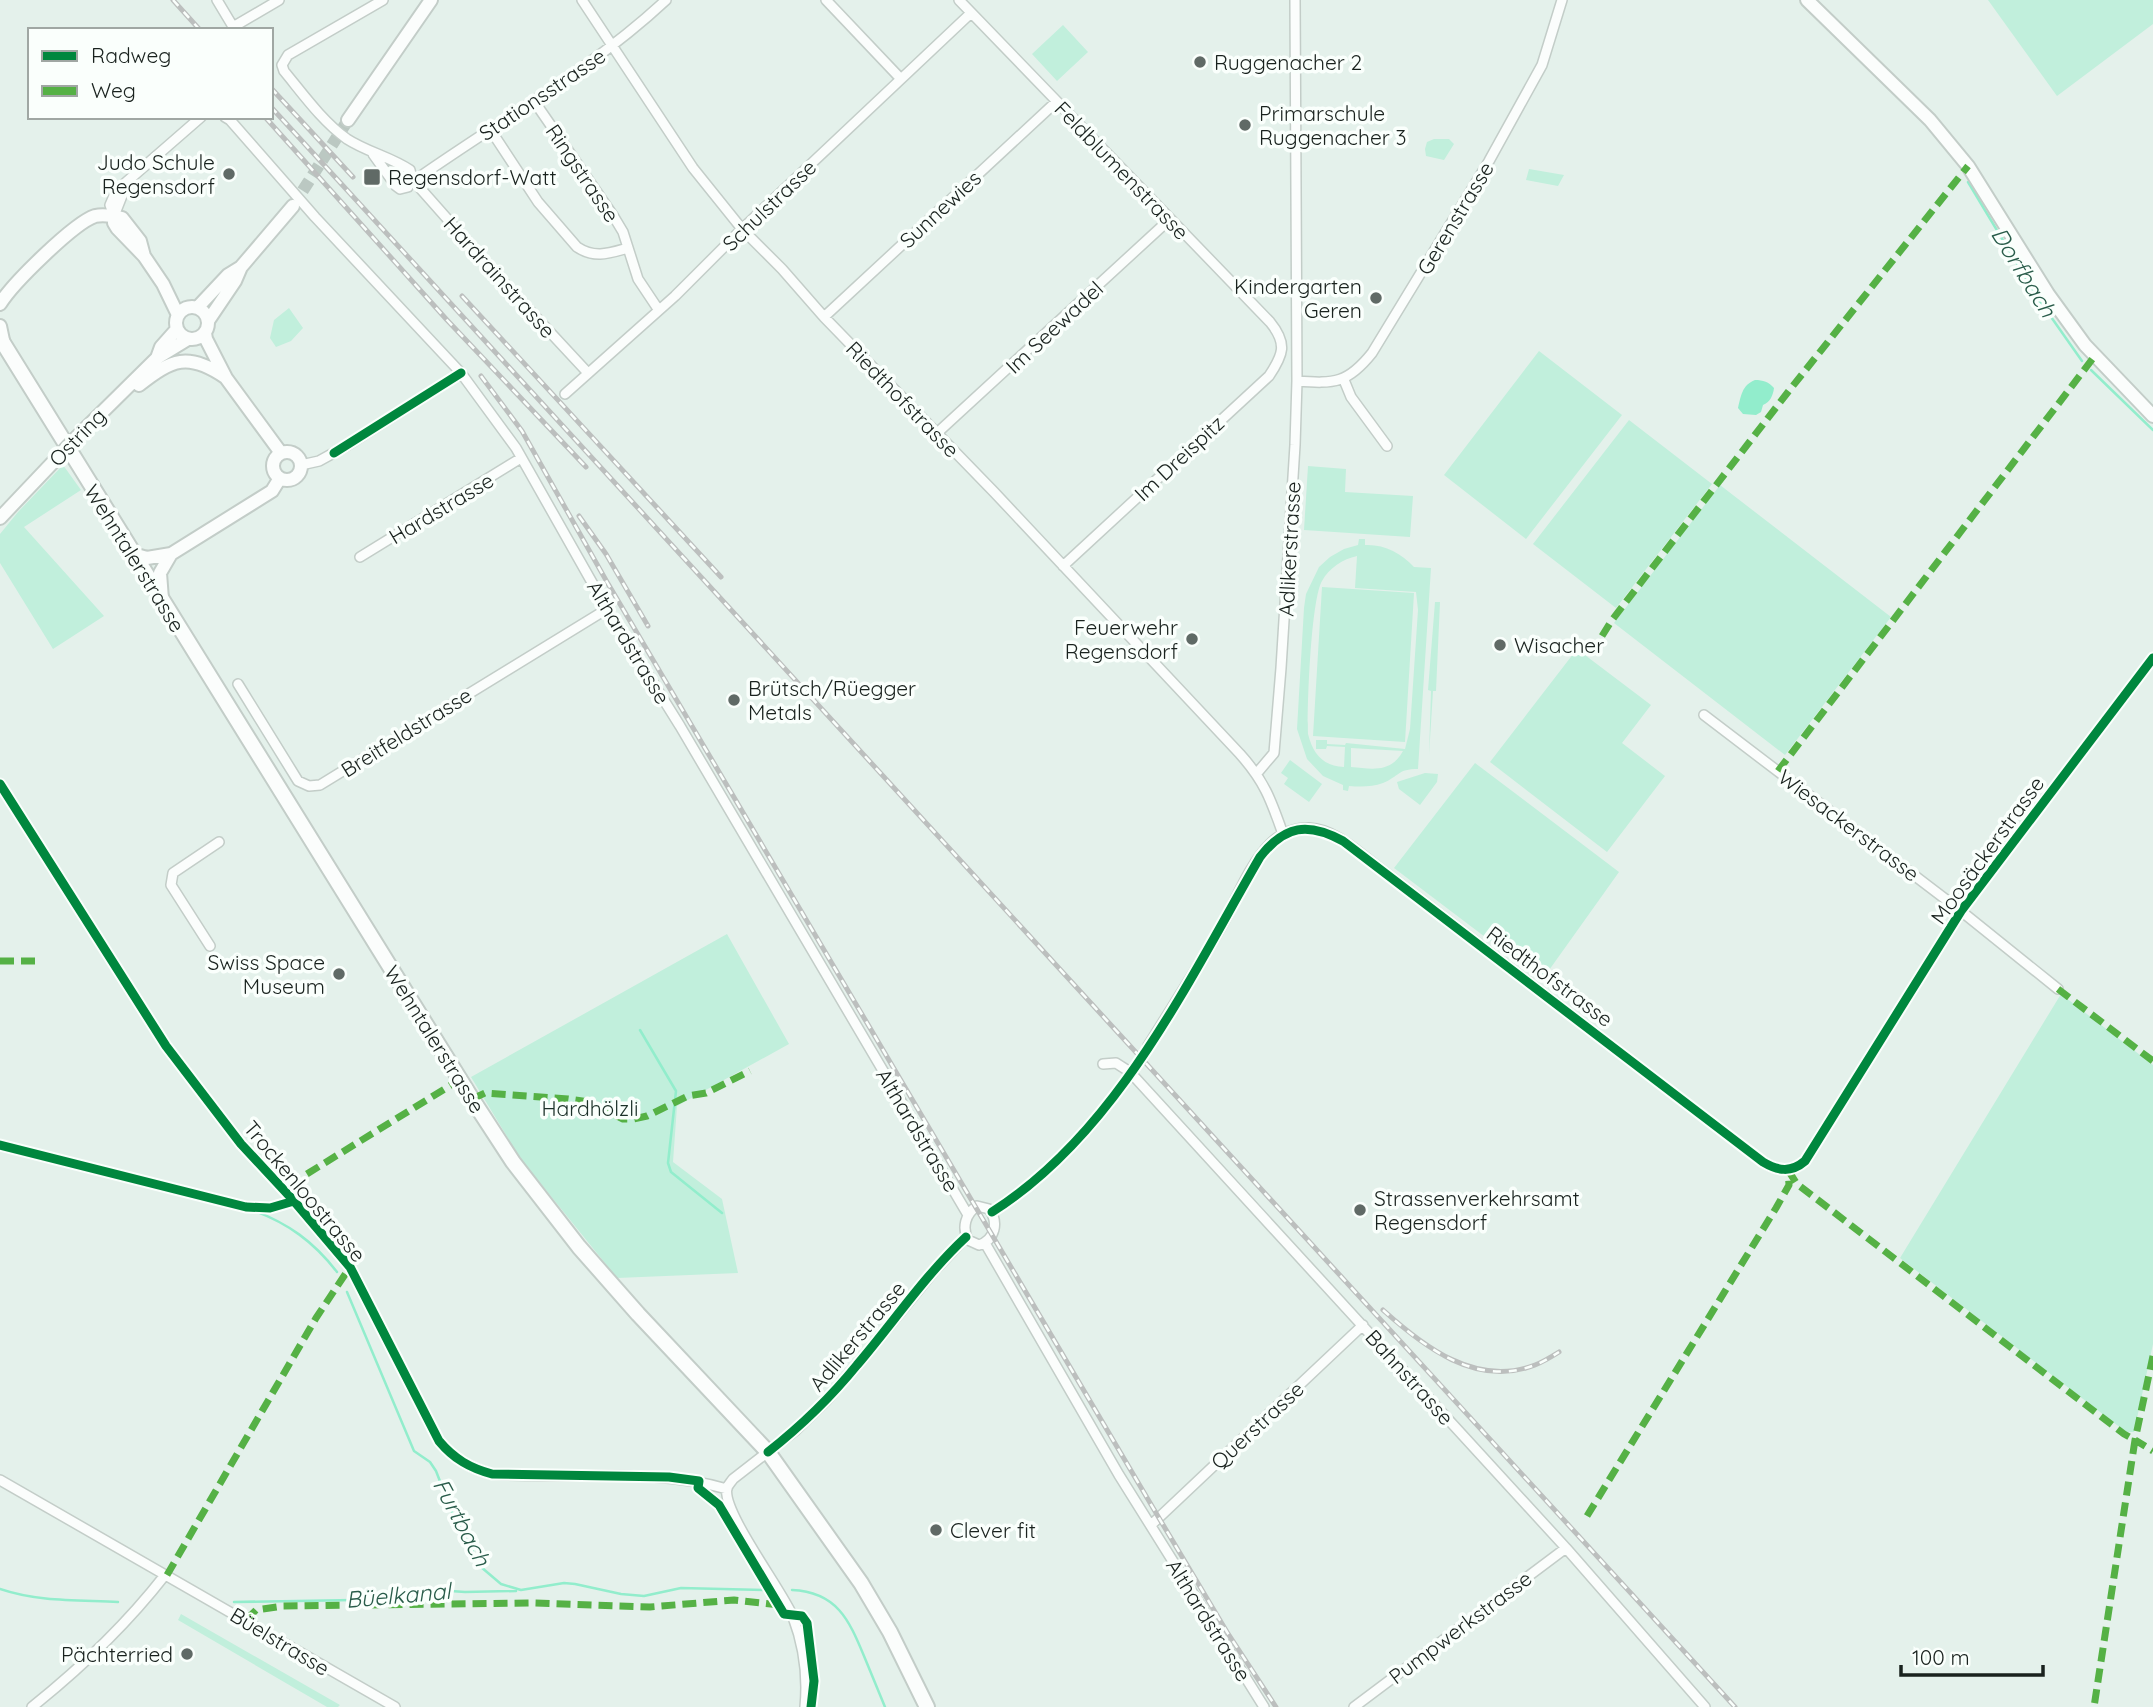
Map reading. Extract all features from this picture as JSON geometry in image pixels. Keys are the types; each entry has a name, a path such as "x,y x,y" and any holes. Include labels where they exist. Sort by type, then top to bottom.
{"main road":[{"path":"348,120 430,0"},
{"path":"1807,0 1930,120 1968,166 2048,294 2085,345 2153,416"},
{"path":"190,339 206,327 241,267 293,206"},
{"path":"0,304 5,289 84,222 96,216 122,218 140,241 144,256 163,284 178,315 177,329 224,373 281,453"},
{"path":"178,315 193,308 228,275 241,267"},
{"path":"163,284 193,308 204,313 206,327 224,373"},
{"path":"0,326 2,341"},
{"name":"Ostring","path":"157,358 162,347 177,329"},
{"name":"Ostring","path":"0,518 157,358 190,339"},
{"name":"Wehntalerstrasse","path":"2,341 467,1092 513,1161 598,1270 768,1452 861,1583 890,1632 927,1707"},
{"path":"117,396 132,391 162,367 181,361 208,365 224,373"},
{"path":"281,453 294,454 301,465 299,474 292,480 279,478 273,468 275,459 281,453"},
{"path":"133,554 147,558 171,554 272,491 279,478"},
{"path":"162,601 160,573 171,554"}],"street":[{"path":"217,0 234,28 279,0"},
{"path":"273,63 282,65 288,55 383,0"},
{"name":"Riedthofstrasse","path":"582,0 693,168 742,229 1257,773"},
{"name":"Stationsstrasse","path":"412,179 534,101 612,47 666,0"},
{"path":"826,0 901,79"},
{"name":"Feldblumenstrasse","path":"958,0 1270,323 1282,343"},
{"name":"Adlikerstrasse","path":"1257,773 1274,753 1297,381 1296,0"},
{"name":"Gerenstrasse","path":"1344,380 1360,369 1372,353 1489,161 1542,65 1562,0"},
{"name":"Schulstrasse","path":"565,394 675,296 742,229 971,13"},
{"name":"Hardrainstrasse","path":"282,65 284,71 331,127 373,154 410,170 412,179 588,373"},
{"name":"Ringstrasse","path":"534,101 614,217 638,279 658,309"},
{"name":"Sunnewies","path":"824,317 1056,102"},
{"path":"114,216 110,205 112,196 199,119"},
{"name":"Althardstrasse","path":"228,119 461,373 521,458 607,609 687,737 968,1215"},
{"name":"Ringstrasse","path":"490,129 538,202 577,247 585,252 601,255 628,248"},
{"name":"Hardrainstrasse","path":"373,154 396,186 408,187 412,179"},
{"name":"Im Seewadel","path":"936,434 1170,219"},
{"name":"Im Dreispitz","path":"1063,566 1269,376 1280,359 1282,343"},
{"path":"301,465 319,461 348,445 461,373"},
{"path":"1297,381 1319,383 1344,380 1351,397 1387,446"},
{"name":"Hardstrasse","path":"360,557 521,458"},
{"name":"Breitfeldstrasse","path":"239,684 298,781 309,786 320,785 607,609"},
{"name":"Moosäckerstrasse","path":"1788,1170 1797,1168 1805,1161 1961,911 2153,658"},
{"name":"Wiesackerstrasse","path":"1704,715 1961,911 2058,989"},
{"path":"1148,1046 1221,928 1260,857 1283,834 1268,790 1257,773"},
{"name":"Trockenloostrasse","path":"0,784 166,1046 241,1144 283,1188 350,1268 439,1441 447,1451 475,1469 492,1474 669,1477 699,1481 727,1489"},
{"name":"Riedthofstrasse","path":"1283,834 1309,828 1321,830 1343,841 1763,1162 1773,1168 1788,1170"},
{"path":"210,946 171,885 173,873 219,842"},
{"name":"Bahnstrasse","path":"1103,1064 1116,1063 1130,1072 1566,1548 1706,1707"},
{"path":"992,1212 1030,1184 1070,1147 1093,1123 1125,1081"},
{"path":"978,1206 988,1208 992,1212 994,1227 990,1238 985,1243 973,1244 966,1237 965,1224 968,1215 978,1206"},
{"name":"Adlikerstrasse","path":"768,1452 825,1402 934,1271 966,1237"},
{"name":"Althardstrasse","path":"985,1243 1151,1525 1264,1707"},
{"name":"Querstrasse","path":"1151,1525 1363,1325"},
{"path":"768,1452 733,1479 727,1489 728,1501 739,1525 786,1603 798,1630 807,1671 806,1707"},
{"name":"Büelstrasse","path":"0,1480 395,1707"},
{"name":"Pumpwerkstrasse","path":"1354,1707 1566,1548"},
{"path":"32,1707 79,1669 110,1639 165,1575"}],"green space":[{"path":"1988,0 2153,0 2153,24 2057,96"},
{"path":"1063,25 1088,52 1057,81 1032,54"},
{"path":"1449,139 1454,144 1444,160 1426,156 1427,142"},
{"path":"1529,169 1564,175 1558,186 1526,180"},
{"path":"289,308 303,328 291,341 276,347 270,338 274,320"},
{"path":"1539,351 1622,415 1526,539 1444,475"},
{"path":"1629,420 1712,484 1616,608 1533,544"},
{"path":"63,465 81,490 24,527 104,616 53,649 0,563 0,534"},
{"path":"1308,466 1346,469 1345,492 1413,496 1410,537 1304,530"},
{"path":"1720,485 1891,617 1785,755 1614,623"},
{"path":"1359,539 1365,539 1365,545 1392,550 1414,567 1431,568 1418,769 1402,772 1379,784 1349,786 1348,791 1343,790 1343,785 1323,776 1307,759 1297,729 1306,594 1319,567 1344,549 1358,545","holes":["1357,556 1355,588 1416,592 1418,610 1410,729 1405,749 1346,743 1327,744 1327,740 1316,740 1316,749 1326,749 1327,746 1345,747 1344,767 1330,764 1320,758 1310,741 1310,655 1315,609 1322,581 1337,565","1351,748 1403,751 1387,766 1367,768 1351,767"]},
{"path":"1322,587 1414,593 1405,742 1313,736"},
{"path":"1435,602 1440,602 1436,691 1433,691 1429,755 1431,691 1428,690"},
{"path":"1577,649 1651,705 1622,743 1665,776 1607,852 1490,762"},
{"path":"1290,760 1322,784 1309,802 1284,784 1288,778 1281,773"},
{"path":"1475,763 1619,872 1542,980 1394,868"},
{"path":"1425,773 1438,774 1437,782 1420,805 1399,789 1397,782"},
{"name":"Hardhölzli","path":"727,934 789,1044 677,1106 673,1162 722,1199 738,1273 617,1278 520,1158 471,1077"},
{"path":"2061,994 2153,1065 2153,1344 2134,1432 2126,1432 1900,1258"},
{"path":"181,1614 340,1705 327,1707 178,1620"}],"shaded area":[{"path":"1755,380 1770,384 1774,388 1773,394 1763,405 1761,412 1756,415 1743,414 1738,408 1741,395 1747,385"}],"waterway":[{"name":"Dorfbach","path":"1968,182 2037,297 2082,361"},
{"name":"Dorfbach","path":"2091,370 2153,430"},
{"path":"640,1030 676,1091 668,1163 671,1172 722,1213"},
{"name":"Furtbach","path":"0,1147 252,1210 299,1235 319,1251 337,1272"},
{"name":"Furtbach","path":"347,1292 414,1451 430,1462 436,1471 452,1512 481,1567 501,1584 521,1590 564,1583 644,1596 681,1588 767,1590"},
{"path":"0,1589 43,1598 118,1602"},
{"name":"Büelkanal","path":"234,1602 410,1599 436,1590 516,1591"},
{"name":"Furtbach","path":"792,1590 820,1596 839,1610 853,1631 885,1707"}],"tunnel":[{"path":"293,206 348,120"},
{"path":"1128,1076 1148,1046"}],"railway":[{"path":"173,0 198,28"},
{"path":"273,90 353,177"},
{"path":"273,109 1735,1707"},
{"path":"267,119 447,320 586,467"},
{"path":"462,296 721,577"},
{"path":"481,376 522,431 607,582 1159,1518 1227,1632 1276,1707"},
{"path":"579,516 606,554 648,626"},
{"path":"1383,1310 1433,1349 1472,1367 1513,1371 1538,1364 1559,1352"}],"marked path":[{"path":"1602,636 1788,392 1968,166"},
{"path":"1778,771 2094,357"},
{"path":"0,961 39,961"},
{"path":"2058,989 2153,1061"},
{"path":"472,1099 485,1093 568,1099 589,1102 623,1119 634,1119 647,1116 688,1096 706,1093 750,1071"},
{"path":"289,1185 451,1085"},
{"path":"1788,1170 1797,1184 2135,1440 2094,1707"},
{"path":"1587,1516 1776,1208 1789,1185 1788,1170"},
{"path":"167,1575 316,1318 350,1267"},
{"path":"2153,1356 2135,1440 2153,1451"},
{"path":"246,1620 256,1610 283,1606 532,1603 650,1607 734,1600 780,1605"}],"cycle path":[{"path":"334,453 461,373"},
{"path":"992,1212 1036,1179 1076,1141 1113,1098 1177,1003 1260,857 1279,838 1288,833 1308,829 1343,841 1763,1162 1779,1169 1795,1167 1805,1161 1961,911 2153,658"},
{"path":"0,784 166,1046 241,1144 350,1267 439,1441 463,1462 492,1474 669,1477 699,1481 698,1488 719,1505 784,1614 802,1616 807,1623 814,1681 811,1707"},
{"path":"0,1145 246,1207 270,1208 294,1201"},
{"path":"768,1452 837,1388 923,1283 966,1237"}],"place":[{"name":"Ruggenacher 2","path":"1200,62"},
{"name":"Primarschule Ruggenacher 3","path":"1245,125"},
{"name":"Judo Schule Regensdorf","path":"229,174"},
{"name":"Regensdorf-Watt","path":"372,177"},
{"name":"Kindergarten Geren","path":"1376,298"},
{"name":"Feuerwehr Regensdorf","path":"1192,639"},
{"name":"Wisacher","path":"1500,645"},
{"name":"Brütsch/Rüegger Metals","path":"734,700"},
{"name":"Swiss Space Museum","path":"339,974"},
{"name":"Strassenverkehrsamt Regensdorf","path":"1360,1210"},
{"name":"Clever fit","path":"936,1530"},
{"name":"Pächterried","path":"187,1654"}]}
